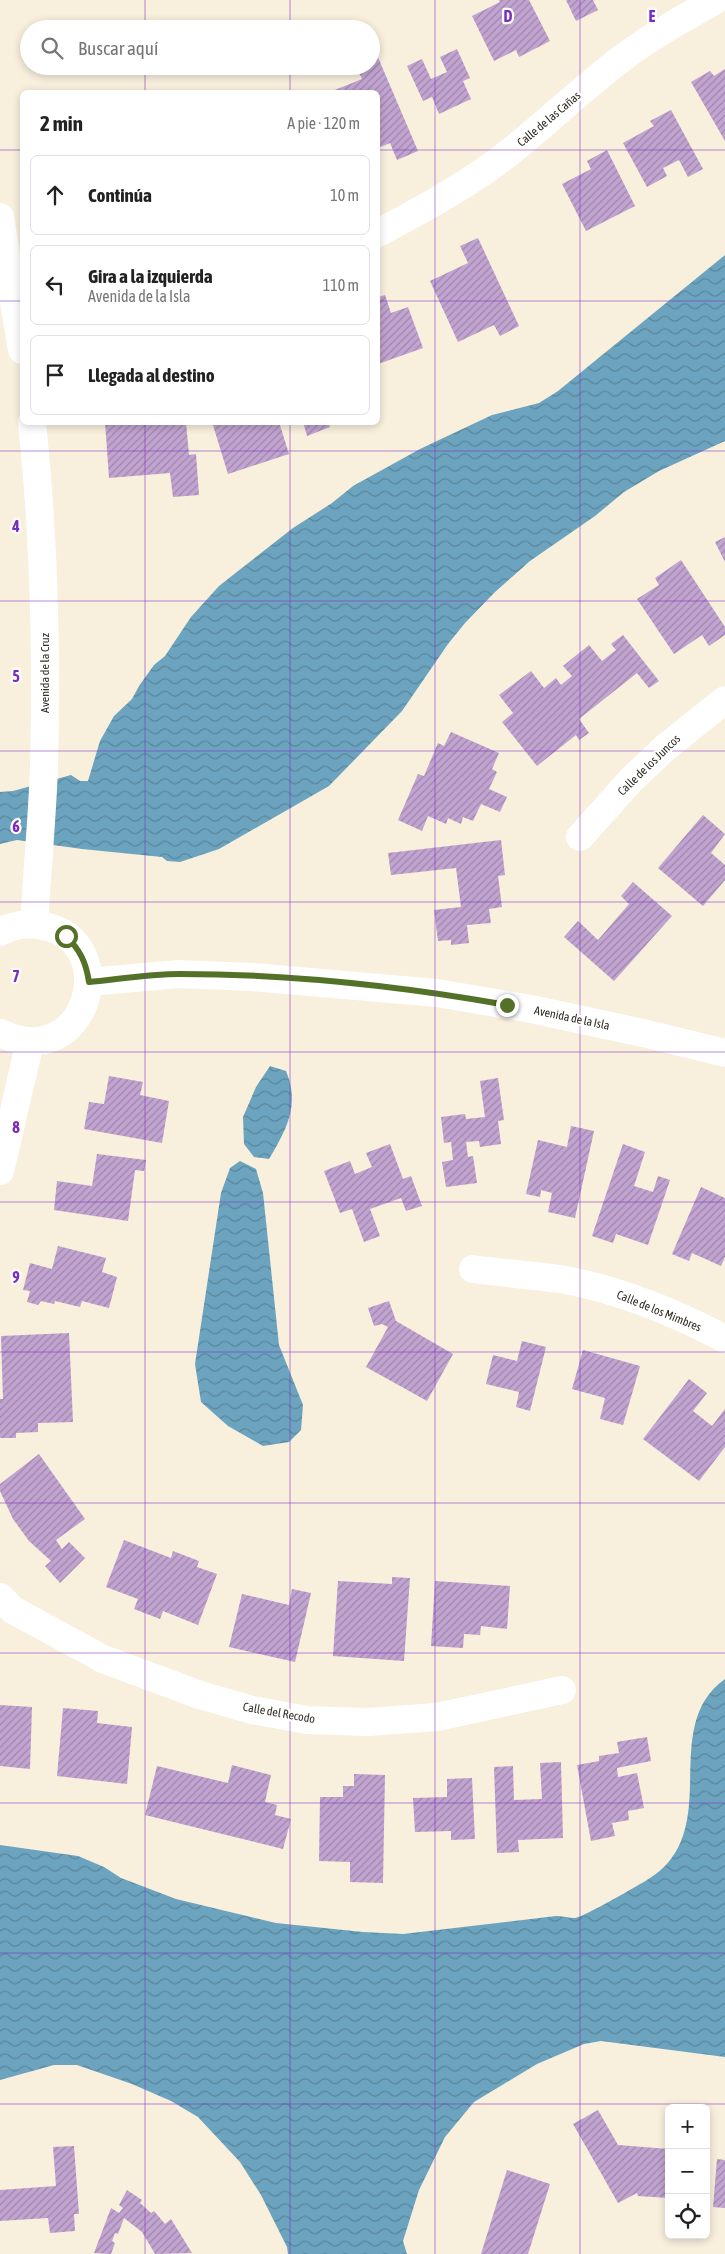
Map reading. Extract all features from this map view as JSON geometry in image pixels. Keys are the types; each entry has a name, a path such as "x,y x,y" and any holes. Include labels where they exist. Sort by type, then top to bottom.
{"street":[{"name":"Calle de las Cañas","path":"380,232 423,210 469,181 509,153 618,61 653,36 716,0"},
{"path":"0,217 20,338"},
{"name":"Avenida de la Cruz","path":"32,425 41,519 45,630 44,769 34,924"},
{"name":"Calle de los Juncos","path":"580,837 632,780 666,747 725,700"},
{"path":"0,932 17,925 34,924 51,927 66,936 78,949 86,965 89,982 87,998 81,1012 72,1024 60,1034 45,1040 30,1042 13,1039 0,1033"},
{"name":"Avenida de la Isla","path":"89,982 188,974 344,983 436,993 550,1013 725,1053"},
{"path":"0,1171 30,1042"},
{"name":"Calle de los Mimbres","path":"472,1270 560,1280 613,1292 657,1308 725,1339"},
{"name":"Calle del Recodo","path":"4,1604 103,1659 191,1692 252,1710 308,1720 367,1722 437,1717 562,1690"}],"water":[{"path":"725,255 725,441 659,471 624,492 595,516 530,561 495,592 465,623 448,644 402,711 329,786 219,849 180,862 167,861 162,857 17,840 0,844 0,792 13,791 71,775 80,781 88,781 100,741 114,716 132,699 154,665 165,656 191,617 219,586 293,528 332,503 353,486 420,449 492,415 539,403 558,391"},
{"path":"270,1066 286,1071 292,1094 292,1105 286,1127 269,1159 254,1157 244,1144 243,1117 256,1087"},
{"path":"240,1161 256,1169 263,1193 279,1345 303,1405 301,1430 289,1442 263,1446 228,1426 201,1402 195,1364 221,1193 230,1168"},
{"path":"725,1679 725,2057 601,2041 584,2044 537,2064 474,2102 445,2137 419,2190 403,2241 407,2254 288,2254 287,2247 261,2195 240,2162 198,2117 171,2101 132,2084 77,2065 54,2065 0,2080 0,1845 78,1856 104,1867 121,1878 176,1899 276,1923 403,1934 556,1916 575,1918 599,1907 655,1875 664,1867 679,1846 687,1822 692,1745 696,1720 706,1698"}],"building":[{"path":"499,0 529,0 550,41 519,57 516,50 494,61 472,16 500,2"},
{"path":"566,0 593,0 598,10 576,21"},
{"path":"457,49 470,78 463,81 471,99 439,114 432,97 423,101 407,66 422,59 431,79 447,72 440,57"},
{"path":"380,62 418,151 397,160 390,143 380,147 380,90 335,90 362,79 360,75 380,75"},
{"path":"725,69 725,141 691,82 710,71 714,76"},
{"path":"671,110 703,169 688,177 679,160 663,168 667,176 647,187 623,143 654,126 650,121"},
{"path":"607,150 635,206 586,231 562,184 591,169 587,161"},
{"path":"478,238 519,326 500,336 494,325 458,342 430,281 468,263 460,246"},
{"path":"385,295 391,313 408,307 423,348 380,363 380,296"},
{"path":"105,425 186,425 189,455 196,454 199,495 173,497 170,473 109,478"},
{"path":"213,425 280,425 289,454 228,474"},
{"path":"304,425 329,425 330,427 307,436"},
{"path":"725,537 725,562 715,542"},
{"path":"681,560 725,627 725,635 709,646 702,635 674,654 637,599 659,585 655,578"},
{"path":"623,635 659,681 649,688 637,673 579,719 589,733 579,740 576,735 537,766 502,722 513,713 499,695 531,671 544,688 556,678 561,685 572,676 563,666 589,645 602,661 616,650 611,644"},
{"path":"451,732 499,753 492,769 497,772 489,789 507,797 500,812 481,804 473,821 463,817 461,824 448,818 446,824 428,816 422,831 398,820 418,774 424,776 438,743 444,746"},
{"path":"703,815 725,834 711,853 725,865 725,880 703,906 658,868"},
{"path":"501,840 505,875 498,876 502,907 489,909 491,923 467,925 469,943 451,945 451,940 438,941 434,910 461,907 456,868 391,875 388,853"},
{"path":"633,882 672,916 614,981 564,937 578,921 598,940 629,904 621,896"},
{"path":"109,1076 143,1082 140,1095 169,1101 162,1143 84,1129 89,1102 104,1104"},
{"path":"498,1078 504,1120 498,1121 501,1144 480,1147 479,1141 466,1142 468,1157 473,1156 477,1183 446,1187 442,1162 453,1160 451,1142 444,1143 441,1117 465,1114 466,1119 485,1117 480,1081"},
{"path":"571,1126 594,1131 575,1218 548,1212 552,1193 541,1190 540,1197 526,1194 538,1140 567,1147"},
{"path":"390,1144 403,1179 411,1176 422,1206 406,1211 401,1198 370,1209 380,1236 364,1242 352,1209 340,1213 324,1171 350,1161 355,1174 372,1167 366,1153"},
{"path":"623,1144 645,1152 634,1186 653,1192 658,1176 670,1180 648,1245 616,1234 613,1243 592,1236"},
{"path":"97,1154 146,1160 144,1171 135,1170 128,1221 54,1210 57,1181 92,1186"},
{"path":"701,1187 725,1198 725,1257 721,1266 692,1253 689,1261 672,1254"},
{"path":"58,1246 106,1258 102,1272 117,1277 109,1308 82,1301 80,1307 55,1301 54,1304 41,1301 38,1305 27,1302 30,1291 23,1290 30,1263 52,1269"},
{"path":"389,1301 396,1321 453,1354 427,1401 366,1367 388,1327 382,1324 374,1326 368,1308"},
{"path":"69,1333 73,1422 38,1423 38,1432 16,1433 16,1438 0,1438 0,1399 3,1399 1,1336"},
{"path":"522,1341 546,1347 530,1411 516,1407 519,1392 486,1384 493,1355 517,1361"},
{"path":"583,1350 640,1366 623,1425 600,1419 605,1398 572,1389"},
{"path":"689,1379 707,1393 693,1411 712,1426 725,1409 725,1447 699,1481 643,1439"},
{"path":"39,1454 85,1519 56,1540 62,1549 69,1542 85,1558 60,1583 45,1566 51,1561 29,1541 13,1519 0,1491 0,1484"},
{"path":"124,1540 171,1558 173,1551 199,1561 197,1567 217,1574 198,1625 163,1611 160,1619 134,1609 138,1599 106,1587"},
{"path":"392,1577 410,1578 404,1661 333,1656 338,1581 392,1584"},
{"path":"435,1581 510,1586 507,1629 481,1626 480,1635 464,1634 463,1648 431,1646"},
{"path":"292,1589 311,1593 295,1662 229,1647 242,1594 289,1605"},
{"path":"0,1705 32,1707 30,1769 0,1766"},
{"path":"63,1708 98,1711 97,1723 132,1727 127,1784 57,1776"},
{"path":"647,1737 651,1761 617,1768 618,1777 637,1773 644,1808 628,1811 629,1820 612,1823 615,1836 591,1841 577,1765 599,1761 599,1756 619,1753 617,1742"},
{"path":"561,1762 563,1838 518,1840 519,1852 497,1853 494,1767 513,1766 514,1800 542,1799 540,1763"},
{"path":"232,1765 271,1775 265,1802 277,1805 275,1815 291,1819 283,1849 145,1815 157,1766 228,1783"},
{"path":"354,1774 385,1775 383,1883 350,1882 350,1862 319,1861 320,1797 343,1797 343,1786 354,1786"},
{"path":"472,1778 475,1839 451,1840 451,1831 415,1832 413,1798 447,1797 447,1779"},
{"path":"598,2110 618,2145 665,2149 665,2198 638,2196 637,2193 618,2203 573,2124"},
{"path":"74,2146 79,2214 74,2214 75,2231 50,2233 48,2218 0,2221 0,2190 56,2186 53,2147"},
{"path":"717,2159 725,2160 725,2208 713,2207"},
{"path":"507,2170 550,2184 528,2254 481,2254"},
{"path":"127,2190 142,2200 140,2203 151,2213 154,2211 165,2224 171,2219 192,2253 155,2254 142,2232 124,2218 118,2234 115,2233 112,2241 115,2243 111,2254 94,2253 111,2208 119,2213 123,2208 119,2205"}],"route":[{"path":"66,936 78,949 86,965 89,982 178,974 252,977 354,984 436,993 507,1005"}]}
